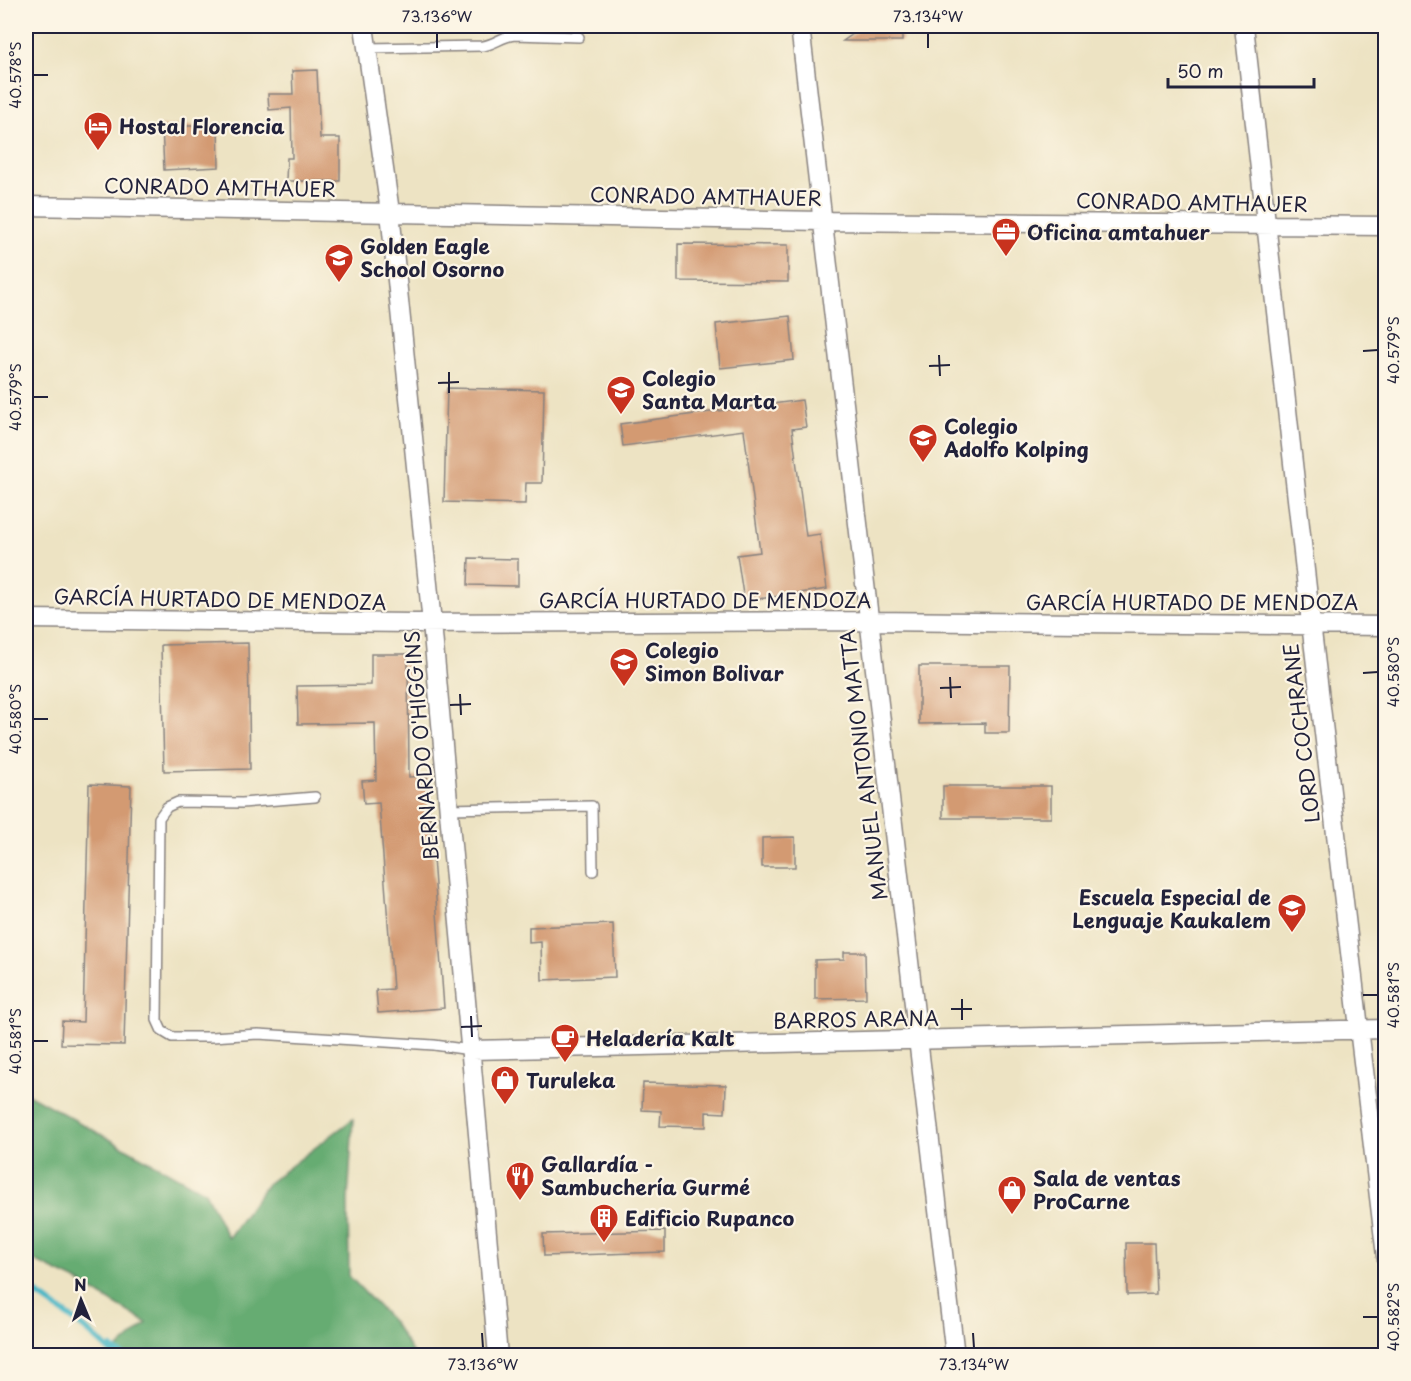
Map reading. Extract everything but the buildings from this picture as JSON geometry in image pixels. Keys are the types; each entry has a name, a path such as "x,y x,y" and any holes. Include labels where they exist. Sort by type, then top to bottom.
{"street":[{"name":"BERNARDO O'HIGGINS","path":"364,26 390,212 432,623 498,1356"},
{"name":"MANUEL ANTONIO MATTA","path":"800,26 955,1356"},
{"name":"LORD COCHRANE","path":"1244,26 1358,1030 1386,1256"},
{"name":"CONRADO AMTHAUER","path":"26,206 822,221 1386,226"},
{"name":"GARCÍA HURTADO DE MENDOZA","path":"26,619 432,623 869,621 1386,626"},
{"name":"BARROS ARANA","path":"471,1050 1386,1029"}],"lane":[{"path":"795,26 802,45"},
{"path":"367,48 482,46 515,35 579,37"},
{"path":"315,798 242,803 178,802 162,812 159,818 157,1014 159,1026 172,1037 258,1034 434,1045 471,1050"},
{"path":"449,809 592,806 593,871"}],"green space":[{"path":"26,1093 205,1192 228,1238 267,1184 353,1119 348,1202 349,1276 393,1322 414,1355 111,1355 147,1323 75,1280 26,1257"}],"waterway":[{"path":"26,1288 78,1323 115,1356"},
{"path":"111,1348 124,1356"}],"place":[{"name":"Hostal Florencia","path":"98,152"},
{"name":"Oficina amtahuer","path":"1006,258"},
{"name":"Golden Eagle School Osorno","path":"339,284"},
{"name":"Colegio Santa Marta","path":"621,416"},
{"name":"Colegio Adolfo Kolping","path":"923,464"},
{"name":"Colegio Simon Bolivar","path":"624,688"},
{"name":"Escuela Especial de Lenguaje Kaukalem","path":"1292,934"},
{"name":"Heladería Kalt","path":"565,1064"},
{"name":"Turuleka","path":"505,1106"},
{"name":"Gallardía - Sambuchería Gurmé","path":"520,1202"},
{"name":"Sala de ventas ProCarne","path":"1012,1216"},
{"name":"Edificio Rupanco","path":"604,1244"}]}
